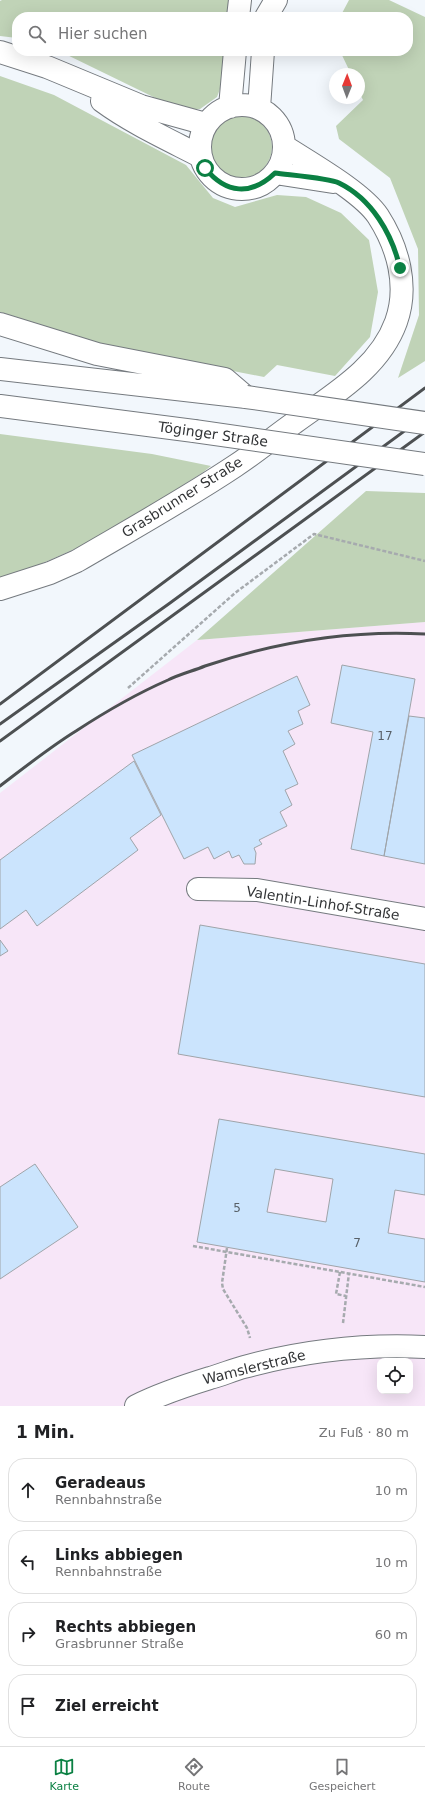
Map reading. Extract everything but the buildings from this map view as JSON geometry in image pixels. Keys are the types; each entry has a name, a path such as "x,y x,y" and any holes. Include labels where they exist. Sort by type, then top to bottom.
{"main road":[{"path":"239,12 240,0"},
{"path":"266,12 267,0"},
{"path":"269,12 276,0"},
{"path":"0,52 12,56"},
{"path":"13,56 47,67 83,84 140,106 206,124"},
{"path":"230,107 235,56"},
{"path":"259,108 263,56"},
{"path":"83,84 120,114 200,156"},
{"path":"249,106 259,108 277,123 282,134 284,146 282,161 275,173 265,183 252,188 239,189 226,186 214,179 205,168 200,156 200,145 206,124 217,114 230,107 249,106"},
{"name":"Grasbrunner Straße","path":"0,589 36,578 77,561 229,470 351,382 378,353 396,322 402,287 395,248 377,215 365,203 338,182 284,146"},
{"name":"Grasbrunner Straße","path":"275,173 338,182"},
{"path":"0,324 97,354 225,379 246,397"},
{"path":"0,368 246,397 425,423"},
{"name":"Töginger Straße","path":"0,406 194,431 425,464"},
{"name":"Valentin-Linhof-Straße","path":"198,889 257,890 425,919"},
{"name":"Wamslerstraße","path":"136,1406 190,1383 242,1367 300,1354 392,1345 425,1346"}],"path":[{"path":"128,688 235,593 314,534 425,561"},
{"path":"193,1246 425,1287"},
{"path":"227,1248 222,1283 223,1289 247,1328 250,1338"},
{"path":"340,1272 336,1294 346,1296"},
{"path":"343,1323 349,1274"}],"shaded area":[{"path":"425,622 425,1406 0,1406 0,793 197,640"}],"green space":[{"path":"232,0 231,12 12,12 12,37 0,36 0,1"},
{"path":"349,0 389,0 425,17 425,361 398,378 419,315 418,249 390,178 339,139 336,126 359,104 365,104 365,68 348,68 342,56 413,56 413,12 343,12"},
{"path":"69,56 228,56 226,73 217,97 200,109 178,109"},
{"path":"0,76 54,95 186,165 213,198 235,207 277,195 306,197 341,213 369,240 378,292 370,337 335,376 277,365 264,377 115,348 0,312"},
{"path":"241,116 253,119 263,125 269,135 272,147 269,159 263,169 253,175 241,178 229,175 219,169 213,159 210,147 213,135 219,125 229,119"},
{"path":"0,434 152,454 211,466 104,536 0,582"},
{"path":"366,491 425,493 425,622 197,640"}],"railway":[{"path":"0,704 425,388"},
{"path":"0,724 170,603 425,416"},
{"path":"0,741 425,432"},
{"path":"0,786 38,757 98,717 144,691 182,674 259,650 286,644 342,636 369,634 425,634"}],"route":[{"path":"205,168 214,179 226,186 239,189 252,188 265,183 275,173 338,182 351,191 377,215 395,248 400,268"}]}
